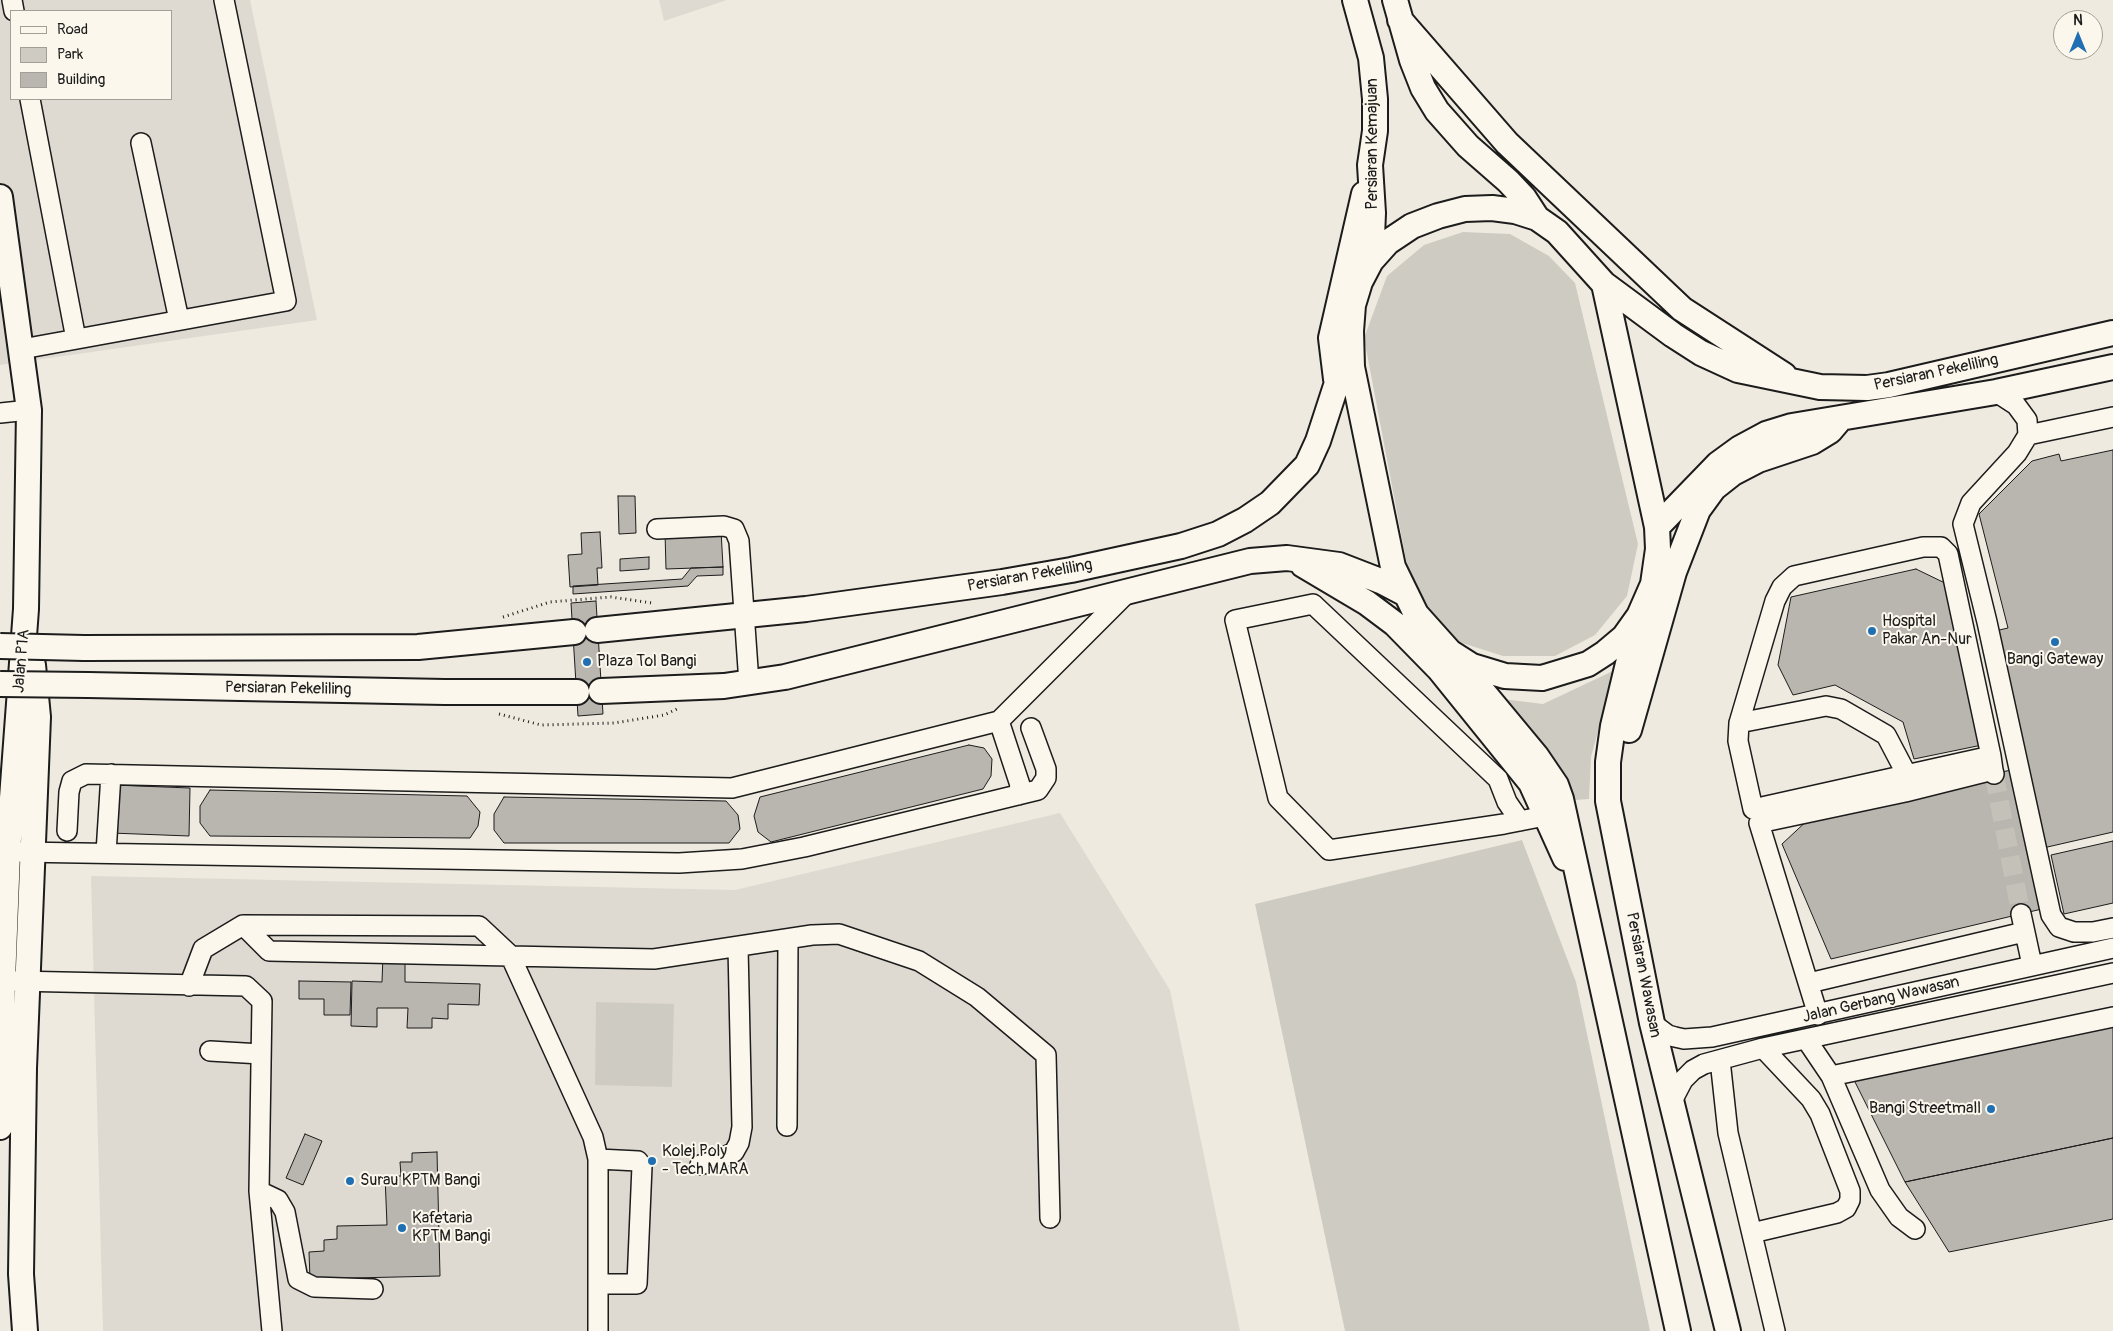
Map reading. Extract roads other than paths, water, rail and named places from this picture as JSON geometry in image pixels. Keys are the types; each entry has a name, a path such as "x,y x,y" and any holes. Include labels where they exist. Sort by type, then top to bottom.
{"main road":[{"name":"Persiaran Kemajuan","path":"1356,0 1371,58 1375,99 1375,132 1370,164 1373,213 1371,260"},
{"path":"1398,10 1423,88 1436,111 1468,146 1508,181 1524,198 1537,218"},
{"path":"1398,10 1507,143 1682,309 1798,384"},
{"path":"1337,383 1331,338 1370,164"},
{"name":"Jalan P1A","path":"0,197 7,284 22,349 29,410 26,609 8,852 0,1127"},
{"path":"1537,218 1514,211 1492,208 1464,209 1412,226 1388,242 1371,260 1360,282 1353,305 1350,342 1352,367 1393,568 1404,593 1427,629 1450,652 1538,757 1556,785 1561,799 1678,1331"},
{"name":"Persiaran Pekeliling","path":"1537,218 1557,232 1604,284 1673,336 1701,353 1738,370 1798,384 1843,388 1889,385 2113,333"},
{"path":"1450,652 1486,672 1505,676 1542,678 1588,664 1605,653 1624,636 1639,616 1648,599 1657,569 1657,527 1604,284"},
{"name":"Persiaran Pekeliling","path":"0,646 84,648 418,647 744,616 875,601 1071,570 1181,546 1218,534 1245,520 1270,503 1307,465 1318,441 1350,342"},
{"name":"Persiaran Pekeliling","path":"1657,527 1696,485 1740,448 1766,434 1792,426 1996,392 2113,367"},
{"path":"1608,801 1622,764 1635,704 1674,572 1698,510 1714,488 1733,473 1758,460 1812,442 1830,431 1841,418"},
{"path":"1287,558 1312,569 1354,594 1395,624 1439,669 1531,784 1582,892"},
{"name":"Persiaran Pekeliling","path":"601,691 682,689 785,677 1250,561 1287,558 1339,565 1383,582 1404,593"},
{"path":"25,1331 20,1274 38,717 26,609"},
{"name":"Persiaran Wawasan","path":"1639,616 1613,726 1608,762 1608,801 1652,1023 1728,1331"},
{"name":"Persiaran Pekeliling","path":"0,684 88,684 445,692 577,692"}],"street":[{"path":"22,349 286,301 224,0"},
{"path":"30,100 76,339"},
{"path":"140,143 179,320"},
{"path":"1996,392 2016,405 2027,420 2028,435 2017,453 1970,503 1963,524 2006,697 2051,915 2059,927 2074,932 2093,932 2113,928"},
{"path":"0,413 29,410"},
{"path":"2028,435 2113,417"},
{"path":"657,530 724,526 734,530 739,541 749,682"},
{"path":"1818,1015 1756,816 1738,741 1739,724 1775,601 1782,587 1794,576 1923,547 1940,547 1948,554 1993,766"},
{"path":"67,831 69,792 72,781 86,774 732,788 999,721 1128,591"},
{"path":"1512,822 1498,779 1313,604 1235,620 1278,798 1329,850 1512,822 1545,816"},
{"path":"1739,724 1826,706 1841,708 1886,735 1907,775"},
{"path":"999,721 1020,785 1018,795"},
{"path":"8,852 697,862 742,859 804,847 1038,790 1046,778 1046,769 1031,728"},
{"path":"1756,816 1907,775 1993,766"},
{"path":"1756,816 1993,766"},
{"path":"106,853 111,774"},
{"path":"1809,983 2023,923 2032,965"},
{"path":"189,986 203,949 243,925 479,926 510,955 593,1137 598,1159 598,1331"},
{"path":"243,925 269,950 654,959 788,939 839,934 919,961 977,997 1046,1055 1050,1218"},
{"path":"787,1126 788,939"},
{"path":"700,1165 720,1160 734,1152 739,1143 742,1127 738,947"},
{"name":"Jalan Gerbang Wawasan","path":"1652,1023 1668,1035 1695,1039 1818,1015 2113,948"},
{"name":"Jalan Gerbang Wawasan","path":"1671,1103 1683,1080 1693,1070 1720,1060 1763,1048 2113,973"},
{"path":"3,981 246,986 262,1002 259,1191 272,1331"},
{"path":"1831,1076 2113,1018"},
{"path":"1806,1039 1831,1076 1880,1190 1899,1217 1915,1229"},
{"path":"1752,1233 1837,1213 1846,1208 1850,1200 1850,1191 1820,1114 1811,1099 1763,1048"},
{"path":"210,1051 261,1054"},
{"path":"1720,1060 1728,1133 1775,1331"},
{"path":"598,1159 638,1161 642,1166 637,1284 598,1284"},
{"path":"259,1191 278,1200 285,1212 298,1279 314,1287 373,1289"}],"tunnel":[{"path":"1994,774 2021,914"}],"place":[{"name":"Hospital Pakar An-Nur","path":"1872,631"},
{"name":"Bangi Gateway","path":"2055,642"},
{"name":"Plaza Tol Bangi","path":"587,662"},
{"name":"Bangi Streetmall","path":"1991,1109"},
{"name":"Kolej Poly - Tech MARA","path":"652,1161"},
{"name":"Surau KPTM Bangi","path":"350,1181"},
{"name":"Kafetaria KPTM Bangi","path":"402,1228"}]}
